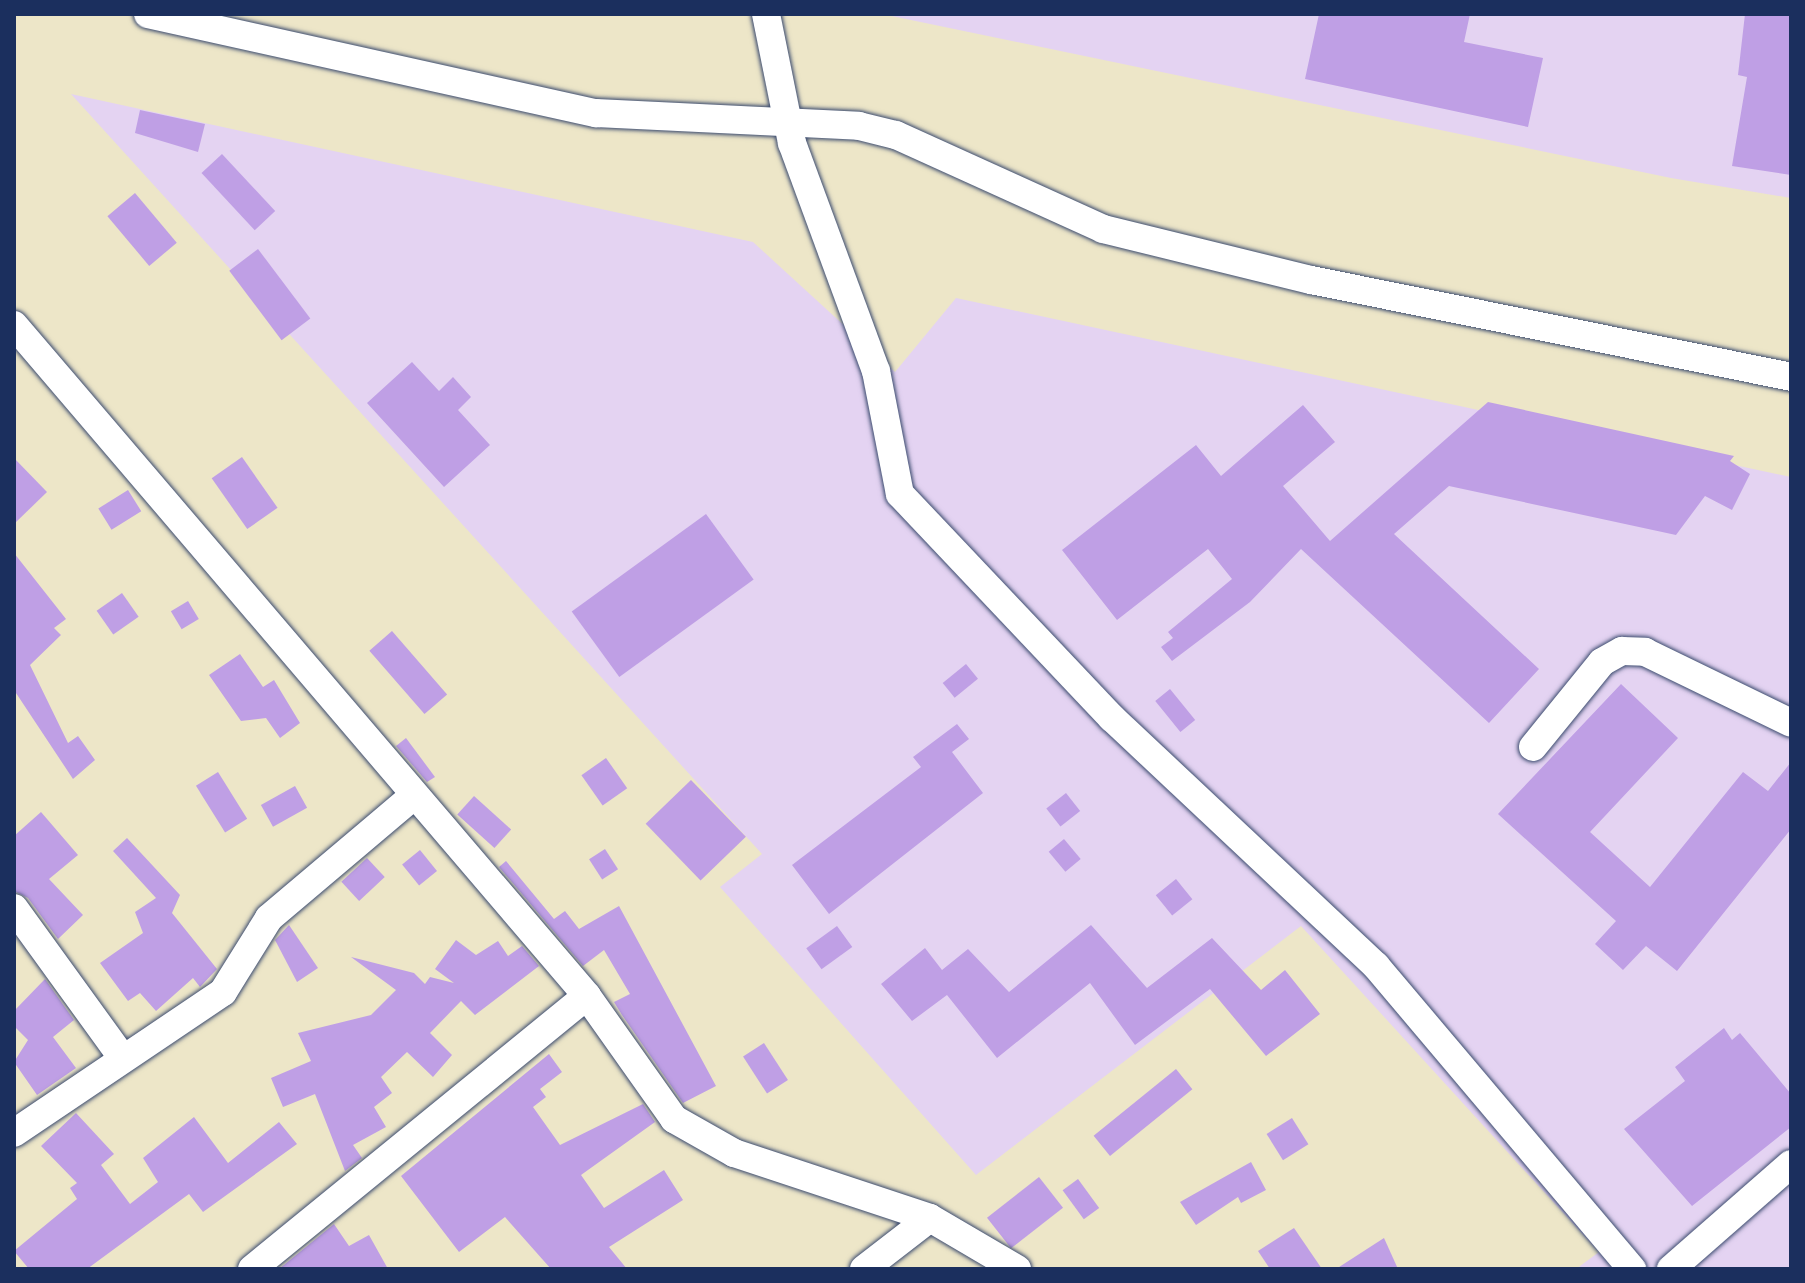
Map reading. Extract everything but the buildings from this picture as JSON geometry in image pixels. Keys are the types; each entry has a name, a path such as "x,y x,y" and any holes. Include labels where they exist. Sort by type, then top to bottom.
{"street":[{"path":"148,14 596,113 787,122 896,135 1103,229 1311,280 1791,377"},
{"path":"766,14 787,122 828,255 876,371 900,494 1112,718 1376,966 1632,1269"},
{"path":"14,325 412,797 587,996 657,1102 693,1135 930,1218 1017,1269"},
{"path":"1533,747 1602,662 1622,651 1645,652 1791,723"},
{"path":"14,1133 121,1056 223,992 269,918 412,797"},
{"path":"14,908 121,1056"},
{"path":"252,1269 587,996"},
{"path":"1671,1269 1791,1164"},
{"path":"864,1269 930,1218"}],"shaded area":[{"path":"882,14 1791,14 1791,198 1671,178"},
{"path":"71,94 753,242 895,372 956,298 1791,477 1791,1269 1576,1269 1599,1252 1301,926 976,1175 720,887 762,854"}]}
